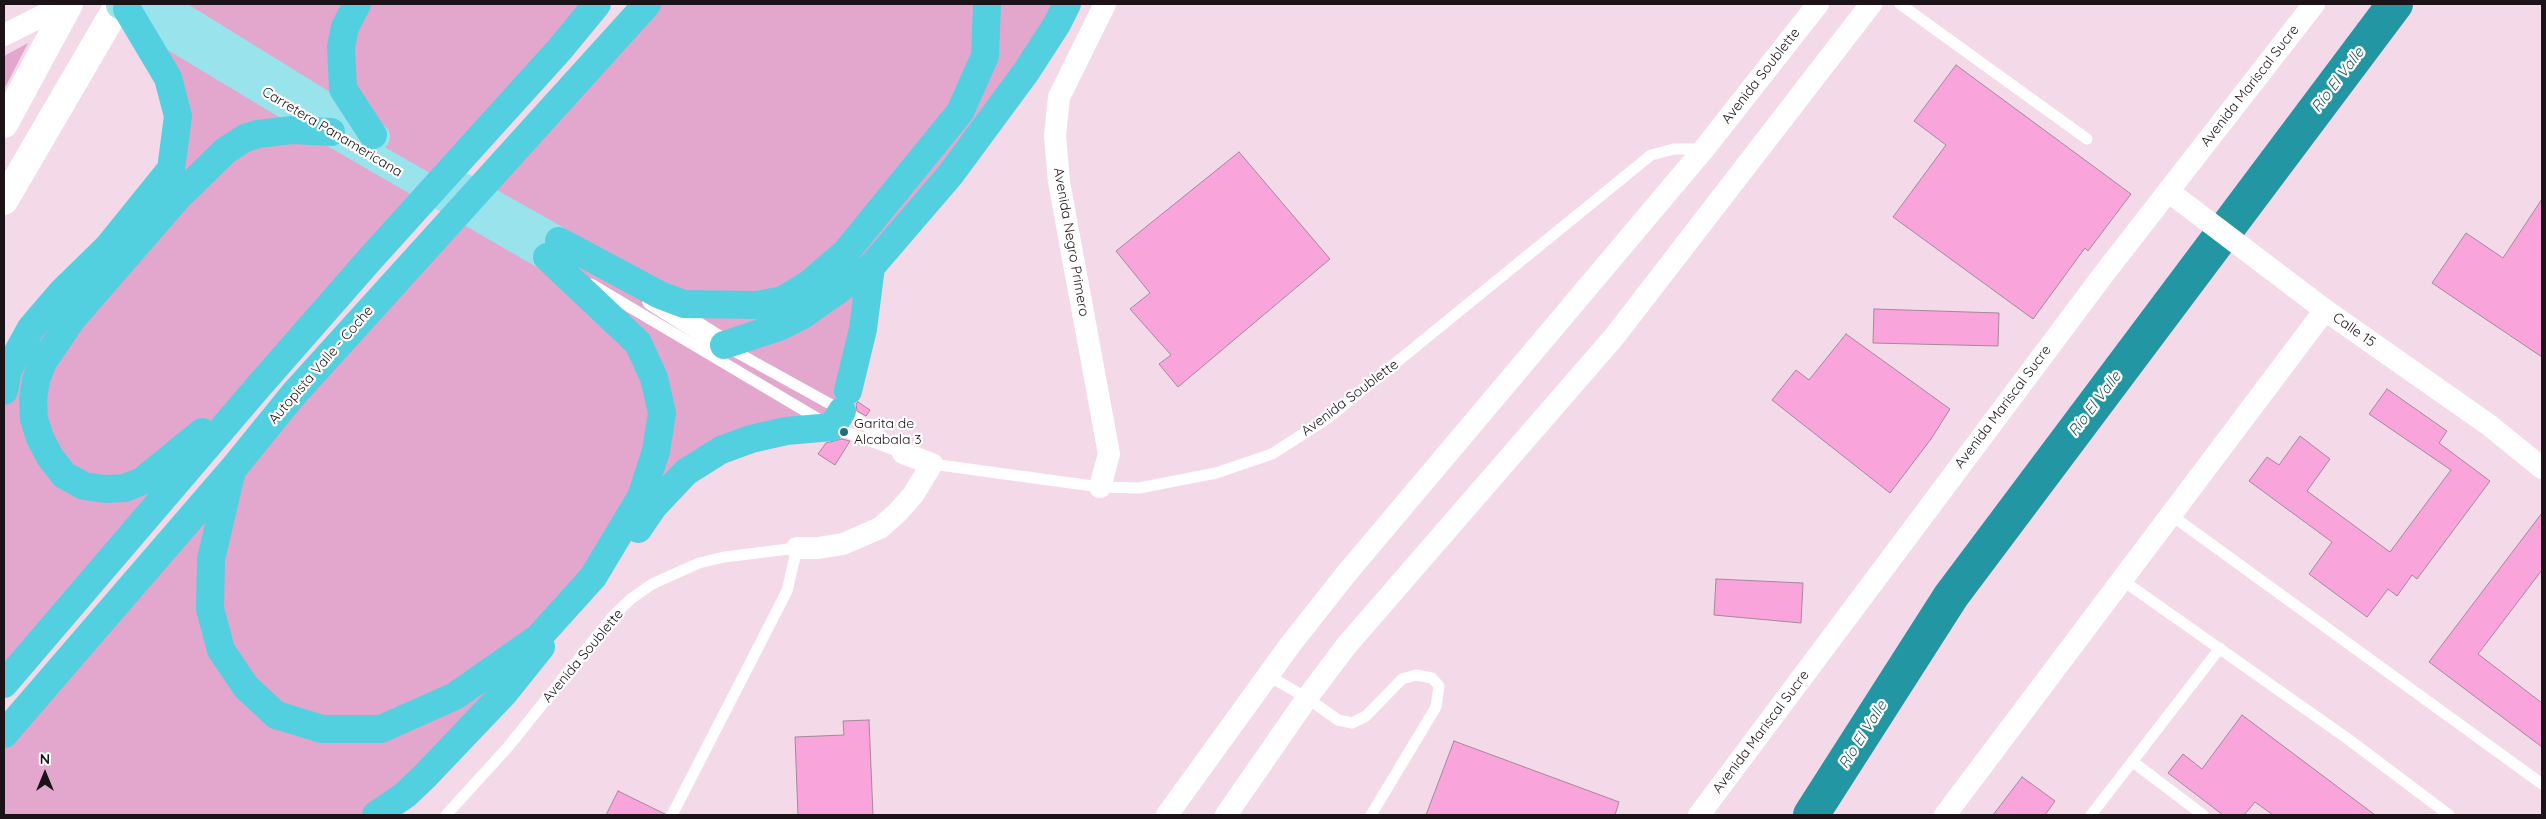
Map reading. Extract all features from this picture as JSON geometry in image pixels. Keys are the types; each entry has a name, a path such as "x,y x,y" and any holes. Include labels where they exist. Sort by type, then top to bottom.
{"highway":[{"path":"357,4 345,27 341,47 343,89 375,144"},
{"path":"560,49 590,4"},
{"path":"4,684 258,387 371,258 560,49 597,4"},
{"name":"Autopista Valle - Coche","path":"4,734 232,470 293,396 647,4"},
{"path":"553,249 684,304 757,305 783,300 809,284 846,252 960,112 984,56 987,4"},
{"path":"724,345 779,327 801,316 870,267 950,175 1026,72 1057,24 1067,4"},
{"path":"4,391 8,370 31,328 61,293 108,247 172,169 178,116 168,78 121,6"},
{"path":"258,387 142,481 124,488 105,489 84,486 64,475 50,457 40,438 34,420 33,399 36,380 43,362 72,319 177,198 225,151 246,138 258,134 292,130 331,132"},
{"path":"232,470 211,559 210,609 221,650 246,687 276,715 322,729 381,729 455,696 538,638 593,577 641,497 656,450 662,413 654,378 638,343 553,249"},
{"path":"376,815 405,795 424,777 504,692 611,566 654,507 686,472 726,447 743,441 786,432 841,410 863,329 870,267"}],"main road":[{"path":"4,124 67,4"},
{"name":"Carretera Panamericana","path":"160,4 375,144 553,249"},
{"path":"4,201 12,171 121,6"},
{"name":"Carretera Panamericana","path":"121,6 331,132 375,144"}],"street":[{"path":"4,35 67,4"},
{"name":"Avenida Negro Primero","path":"1100,487 1109,454 1060,182 1055,136 1060,97 1105,4"},
{"name":"Avenida Soublette","path":"1167,815 1267,676 1346,574 1704,149 1818,4"},
{"path":"1226,815 1307,698 1353,639 1614,337 1871,4"},
{"name":"Avenida Mariscal Sucre","path":"1699,815 2102,275 2314,4"},
{"name":"Calle 15","path":"2168,192 2325,310 2489,425 2542,468"},
{"path":"553,249 724,345"},
{"path":"1945,815 2325,310"},
{"name":"Avenida Soublette","path":"797,548 818,548 843,544 880,528 914,495 932,464 903,453"}],"lane":[{"path":"1900,4 2087,139"},
{"name":"Avenida Soublette","path":"932,464 1100,487 1140,488 1216,472 1272,454 1328,418 1651,155 1674,149 1704,149"},
{"path":"553,249 841,410 903,453"},
{"path":"724,345 859,420 903,453"},
{"path":"2171,515 2542,784"},
{"path":"672,815 787,591 797,548"},
{"name":"Avenida Soublette","path":"446,815 508,747 613,616 632,598 652,584 699,563 724,557 797,548"},
{"path":"2122,580 2348,739 2449,815"},
{"path":"2091,815 2220,648"},
{"path":"1267,676 1307,698 1338,720 1352,723 1366,716 1402,679 1416,675 1432,678 1439,686 1436,707 1372,815"},
{"path":"2133,762 2203,815"}],"shaded area":[{"path":"130,4 597,4 4,684 4,391 8,370 150,198 178,116"},
{"path":"647,4 1067,4 871,267 842,411 686,472 376,815 4,815 4,734"},
{"path":"28,43 10,78 4,89 4,56"}],"building":[{"path":"1956,65 2131,194 2088,251 2085,248 2033,319 1893,217 1946,145 1914,121"},
{"path":"1239,152 1330,259 1178,387 1159,364 1171,355 1130,309 1150,293 1116,251"},
{"path":"2542,199 2542,357 2432,283 2466,233 2503,258"},
{"path":"1874,309 1999,313 1998,346 1873,343"},
{"path":"1846,334 1950,409 1931,439 1890,493 1772,400 1796,370 1809,380"},
{"path":"2387,389 2447,431 2439,443 2490,481 2417,579 2412,575 2397,596 2388,589 2367,617 2309,574 2332,542 2249,481 2267,457 2279,465 2300,436 2330,459 2307,491 2390,552 2451,470 2369,414"},
{"path":"858,402 870,410 866,416 857,411 856,404"},
{"path":"842,439 850,441 835,465 818,454 826,443"},
{"path":"2542,513 2542,570 2478,654 2542,703 2542,747 2429,662"},
{"path":"1716,579 1803,583 1801,623 1714,615"},
{"path":"2242,715 2375,815 2273,815 2255,802 2244,815 2223,815 2168,773 2183,754 2202,769"},
{"path":"869,720 873,815 798,815 795,737 844,735 843,721"},
{"path":"1454,741 1619,802 1615,815 1426,815"},
{"path":"2022,777 2055,801 2045,815 1993,815"},
{"path":"618,791 665,814 665,815 606,815"}],"waterway":[{"name":"Río El Valle","path":"1811,815 1951,596 2395,4"}],"place":[{"name":"Garita de Alcabala 3","path":"844,432"}]}
